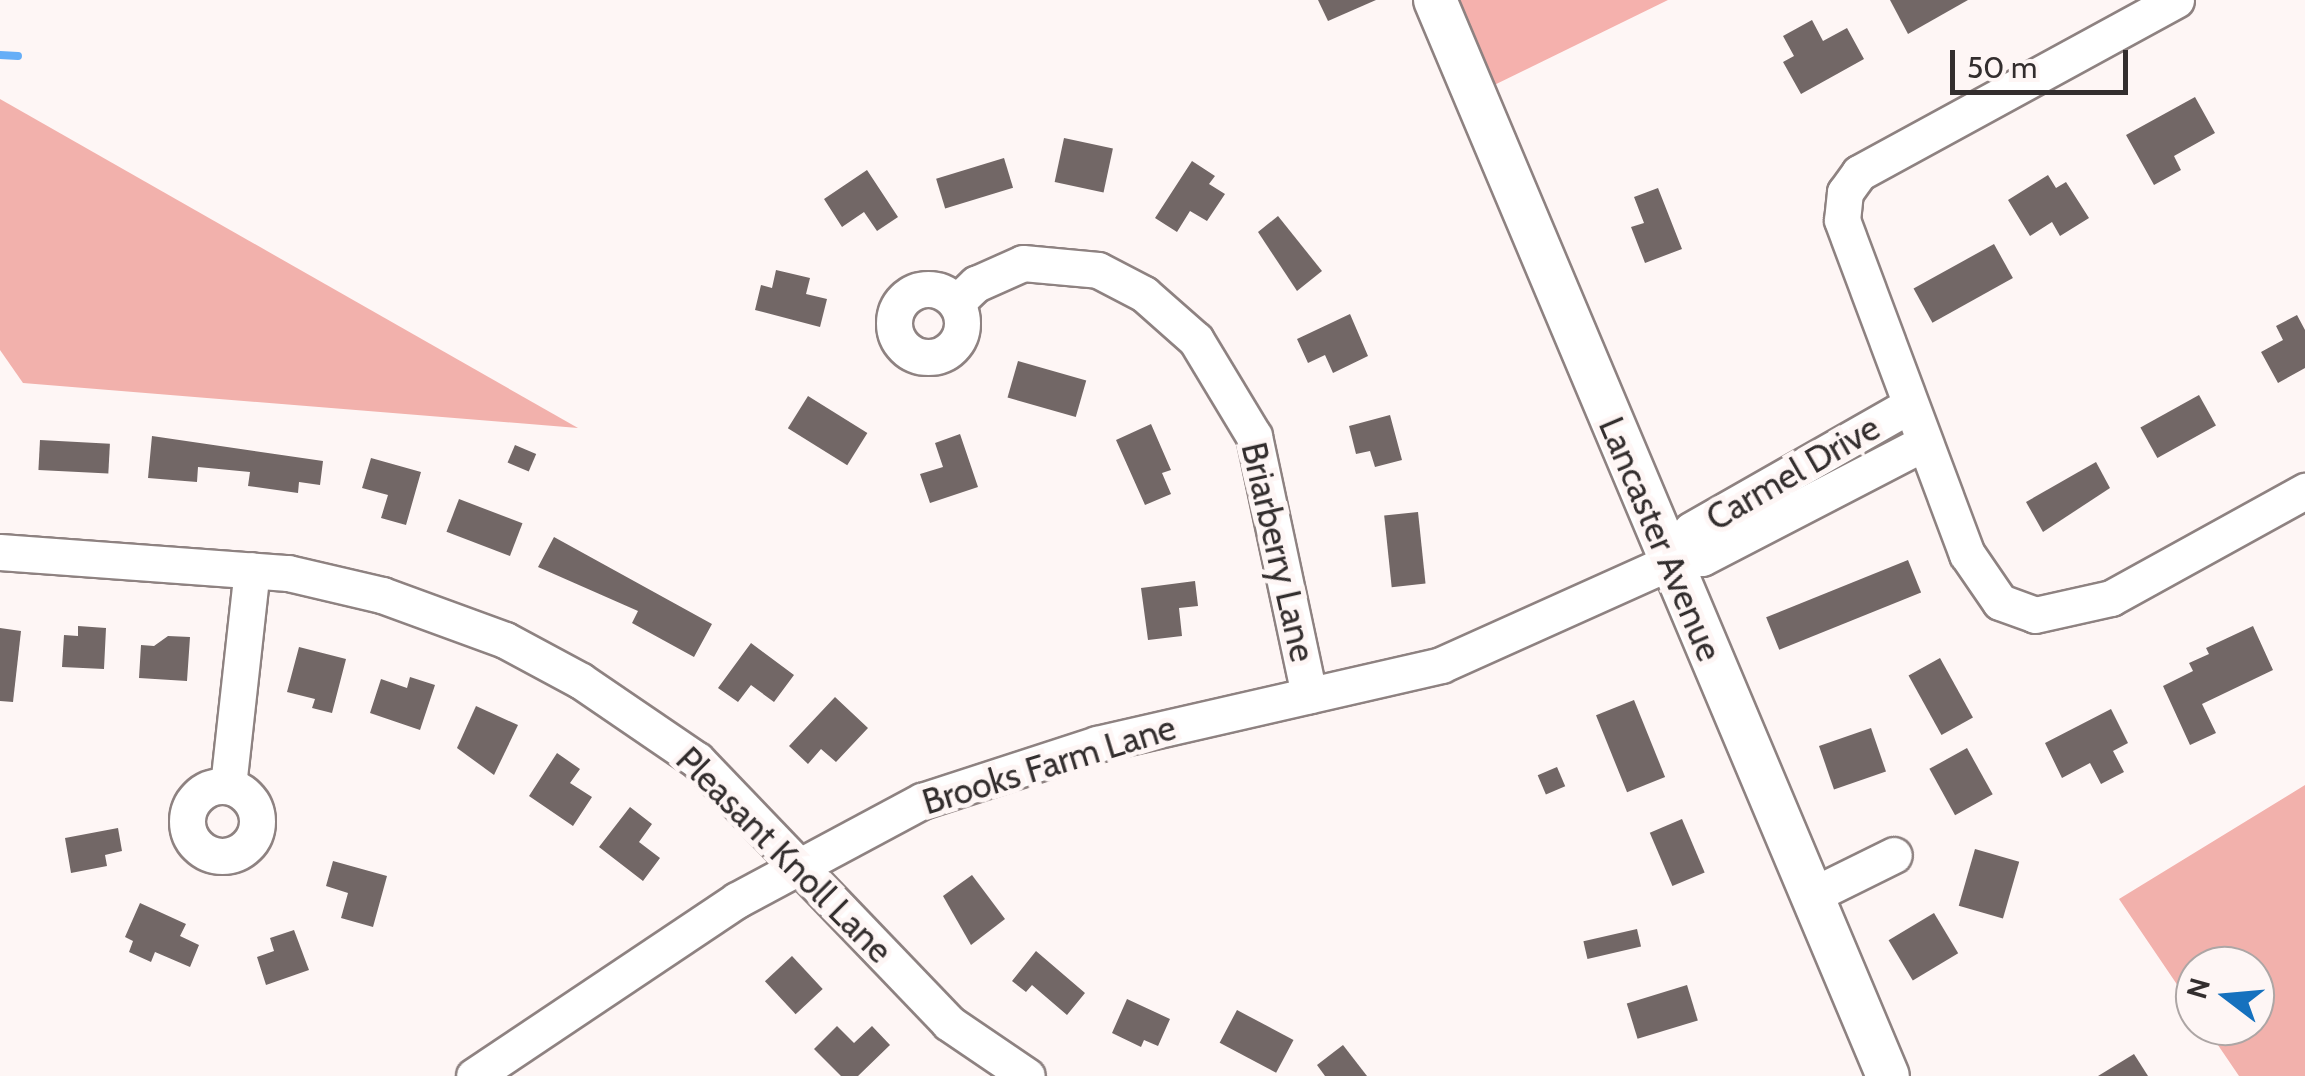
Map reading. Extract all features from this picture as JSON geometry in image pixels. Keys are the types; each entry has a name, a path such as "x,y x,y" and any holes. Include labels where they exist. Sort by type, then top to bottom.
{"main road":[{"name":"Lancaster Avenue","path":"1435,0 1888,1076"}],"street":[{"path":"2176,0 1858,173 1845,192 1842,220 1907,407 1966,554 2000,602 2035,615 2111,598 2305,491"},
{"name":"Briarberry Lane","path":"956,303 976,284 1023,264 1098,270 1144,294 1196,340 1254,436 1309,695"},
{"name":"Carmel Drive","path":"1672,561 1691,530 1907,407"},
{"name":"Carmel Drive","path":"1672,561 1702,558 1922,444"},
{"name":"Pleasant Knoll Lane","path":"0,552 252,570 382,594 536,656 696,760 949,1023 1028,1076"},
{"name":"Brooks Farm Lane","path":"474,1076 798,863 922,801 1097,744 1442,665 1672,561"},
{"path":"228,786 252,570"},
{"path":"1812,895 1894,855"}],"shaded area":[{"path":"1447,0 1668,0 1484,90"},
{"path":"0,99 578,428 23,383 0,350"},
{"path":"2305,785 2305,1076 2239,1076 2219,1046 2275,1046 2275,946 2175,946 2175,982 2119,899"}],"building":[{"path":"1318,0 1376,0 1328,21"},
{"path":"1890,0 1968,0 1908,34"},
{"path":"1812,20 1823,41 1847,28 1864,59 1801,94 1783,62 1794,56 1783,36"},
{"path":"2195,97 2215,133 2174,156 2181,170 2154,185 2126,135"},
{"path":"1064,138 1113,148 1104,192 1055,182"},
{"path":"1004,158 1013,188 945,208 936,179"},
{"path":"1192,161 1215,176 1209,184 1225,194 1207,221 1190,211 1177,232 1155,218"},
{"path":"867,170 898,217 877,231 864,212 842,227 824,199"},
{"path":"2048,175 2056,188 2066,182 2089,218 2060,236 2052,222 2030,236 2008,200"},
{"path":"1658,188 1682,249 1645,263 1631,227 1644,223 1634,197"},
{"path":"1278,216 1322,271 1297,291 1258,232"},
{"path":"1994,244 2013,278 1932,323 1914,289"},
{"path":"776,270 810,278 806,294 827,299 820,327 755,310 761,285 772,288"},
{"path":"1350,314 1368,356 1333,373 1325,355 1308,363 1297,339"},
{"path":"2297,315 2305,330 2305,368 2278,383 2261,352 2283,340 2276,326"},
{"path":"1018,361 1086,381 1076,417 1008,398"},
{"path":"2199,395 2216,426 2157,458 2140,427"},
{"path":"808,396 867,433 847,465 788,428"},
{"path":"1390,415 1402,460 1375,467 1370,451 1356,454 1349,426"},
{"path":"1151,424 1171,470 1162,473 1171,494 1145,505 1116,440"},
{"path":"960,434 978,487 930,503 920,474 943,467 935,443"},
{"path":"152,436 323,461 320,485 299,482 298,493 248,486 250,472 198,467 197,482 148,478"},
{"path":"40,440 110,444 108,474 38,470"},
{"path":"515,445 536,454 529,471 508,462"},
{"path":"371,458 421,472 406,525 381,518 388,495 362,488"},
{"path":"2096,462 2110,488 2043,532 2026,502"},
{"path":"459,499 522,523 510,556 446,532"},
{"path":"1418,512 1426,584 1392,587 1384,516"},
{"path":"554,537 712,624 694,657 632,623 638,611 538,567"},
{"path":"1908,560 1921,592 1779,650 1766,617"},
{"path":"1195,581 1198,606 1179,608 1182,636 1148,640 1141,588"},
{"path":"78,626 106,628 104,669 62,667 64,635 78,636"},
{"path":"2253,626 2273,670 2202,704 2216,733 2190,745 2163,686 2193,671 2189,663 2209,654 2206,648"},
{"path":"0,628 21,631 13,702 0,701"},
{"path":"168,636 190,637 187,681 139,678 141,645 154,646"},
{"path":"751,643 794,675 774,702 751,685 738,702 718,688"},
{"path":"299,647 346,659 332,713 312,708 315,699 287,692"},
{"path":"1940,658 1973,717 1941,735 1909,675"},
{"path":"410,677 435,685 420,730 370,713 381,679 407,688"},
{"path":"835,697 868,728 836,762 821,749 808,764 789,746"},
{"path":"1634,700 1665,777 1627,792 1596,715"},
{"path":"476,706 518,725 494,775 457,748"},
{"path":"2111,709 2128,743 2113,751 2124,772 2101,784 2090,763 2062,778 2045,743"},
{"path":"1871,728 1886,771 1834,789 1819,746"},
{"path":"1967,748 1993,794 1955,815 1929,769"},
{"path":"557,753 580,769 570,783 592,797 573,826 529,796"},
{"path":"1557,767 1565,786 1546,795 1538,775"},
{"path":"630,807 652,824 639,842 660,858 643,881 599,847"},
{"path":"1682,819 1705,872 1672,886 1650,833"},
{"path":"118,828 122,851 105,855 107,866 71,873 65,838"},
{"path":"1975,849 2019,862 2003,918 1959,906"},
{"path":"333,861 387,876 373,927 341,918 348,893 326,886"},
{"path":"972,875 1005,919 971,945 943,896"},
{"path":"140,903 186,924 180,936 199,945 190,967 155,952 151,962 129,952 133,941 125,937"},
{"path":"1934,913 1958,953 1913,981 1889,940"},
{"path":"1637,929 1641,947 1587,959 1583,941"},
{"path":"294,930 309,970 266,985 257,957 274,951 270,938"},
{"path":"1036,951 1085,993 1067,1015 1032,985 1026,992 1012,981"},
{"path":"792,956 823,989 796,1014 765,981"},
{"path":"1687,985 1698,1020 1638,1039 1627,1003"},
{"path":"1127,999 1170,1019 1158,1046 1144,1040 1141,1047 1112,1033"},
{"path":"1237,1010 1294,1040 1276,1073 1220,1043"},
{"path":"837,1026 854,1043 872,1026 890,1045 858,1076 841,1076 814,1049"},
{"path":"1343,1045 1367,1076 1325,1076 1317,1065"},
{"path":"2134,1054 2148,1076 2098,1076"}],"waterway":[{"path":"0,55 18,56"}]}
